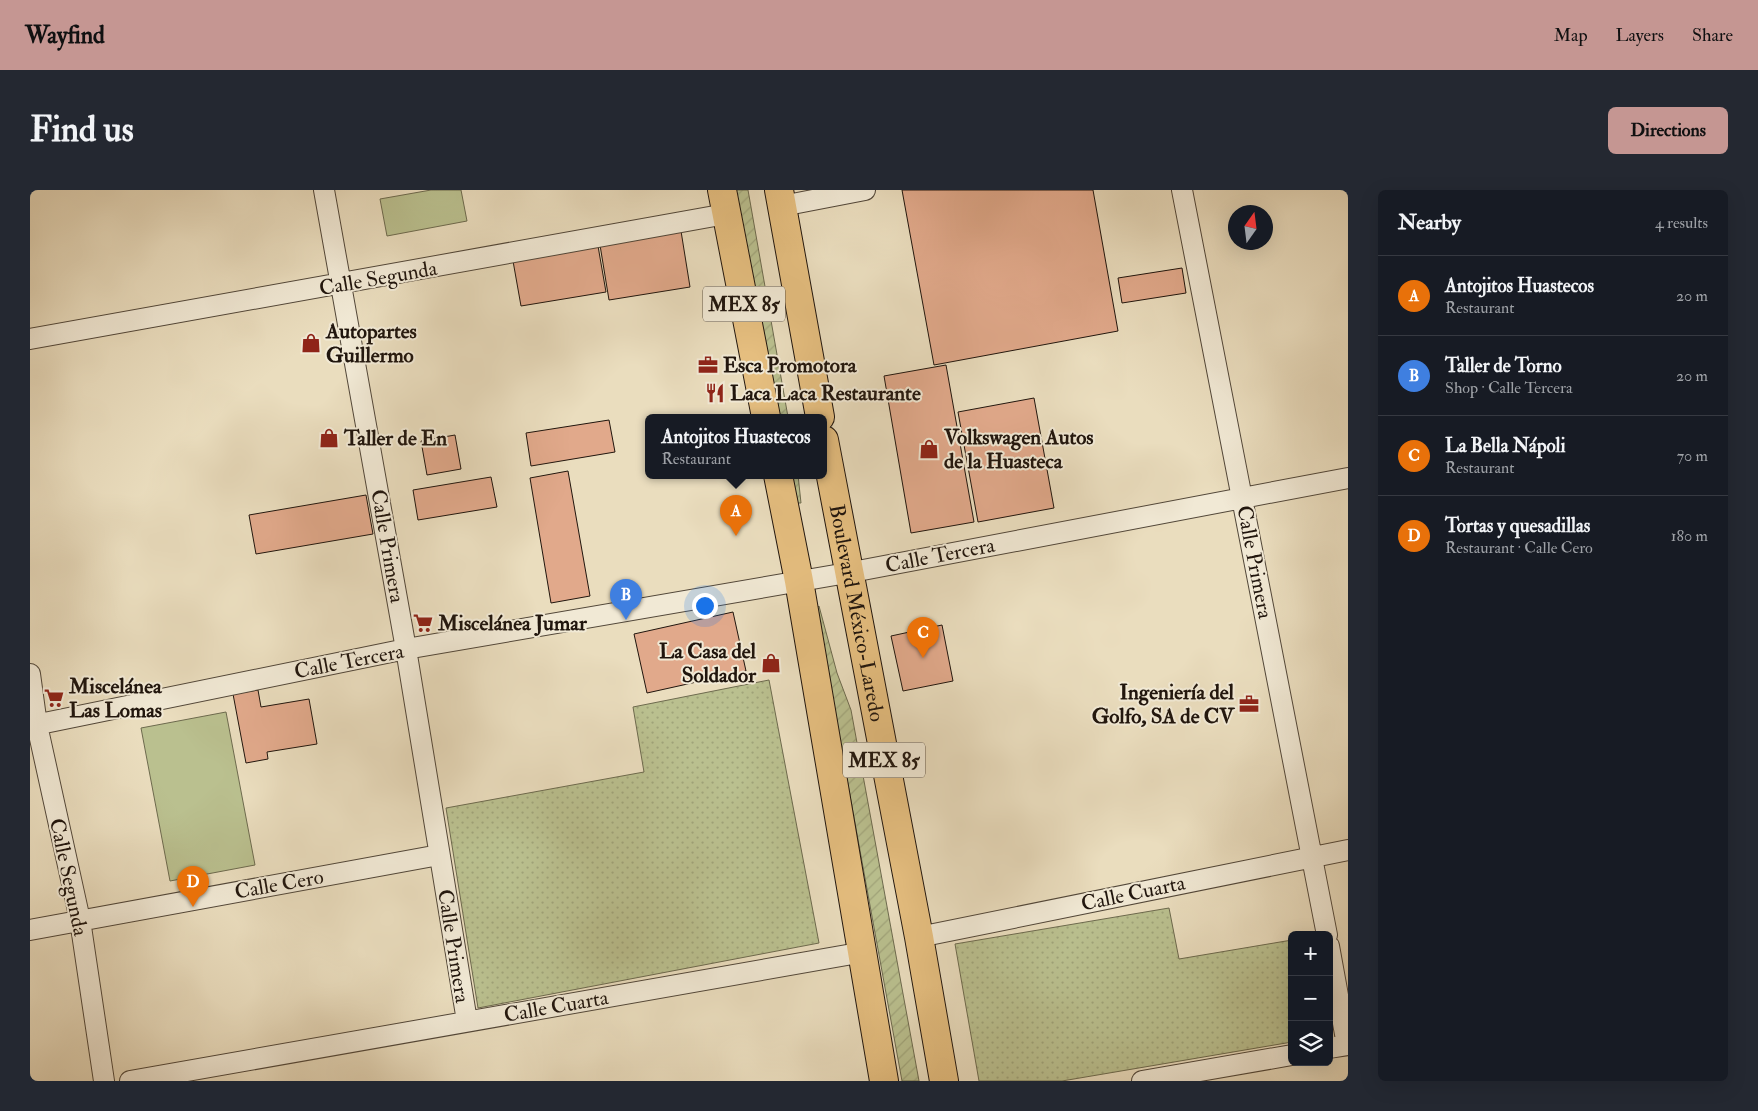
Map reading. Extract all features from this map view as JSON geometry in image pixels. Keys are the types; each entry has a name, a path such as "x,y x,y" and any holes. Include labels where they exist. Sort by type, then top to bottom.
{"main road":[{"name":"MEX 85","path":"780,198 819,414"},
{"name":"MEX 85","path":"724,202 765,414"},
{"name":"Boulevard México-Laredo","path":"827,457 847,573 919,937 944,1081"},
{"name":"MEX 85","path":"779,479 799,581 864,952 884,1081"}],"street":[{"name":"Calle Primera","path":"324,190 406,649 467,1021"},
{"path":"780,198 865,190"},
{"name":"Calle Primera","path":"1182,190 1326,931"},
{"name":"Calle Segunda","path":"30,339 342,284 724,202"},
{"name":"Calle Tercera","path":"33,725 406,649 847,573 1348,478"},
{"name":"Calle Segunda","path":"30,674 33,725 80,920 104,1081"},
{"name":"Calle Cuarta","path":"919,937 1313,855 1348,850"},
{"name":"Calle Cero","path":"30,930 439,855"},
{"name":"Calle Cuarta","path":"130,1081 864,952"},
{"path":"1333,976 1341,1046"},
{"path":"1142,1081 1288,1056"}],"green space":[{"path":"431,190 461,190 467,221 387,236 380,199"},
{"path":"736,190 748,190 787,414 779,414"},
{"path":"792,479 798,479 801,503 797,503"},
{"path":"819,606 837,673 851,710 919,1081 902,1081 816,609"},
{"path":"769,680 819,943 478,1008 446,808 644,772 633,707"},
{"path":"226,712 255,865 170,881 141,728"},
{"path":"1169,908 1179,959 1288,941 1288,1043 1062,1081 979,1081 955,944"}],"building":[{"path":"902,190 1093,190 1118,331 934,365"},
{"path":"681,231 690,287 609,300 600,245"},
{"path":"598,246 606,292 521,306 513,261"},
{"path":"1182,268 1186,293 1122,303 1118,278"},
{"name":"Volkswagen Autos de la Huasteca","path":"946,365 974,522 911,533 884,376"},
{"path":"1034,398 1054,508 978,522 958,412"},
{"path":"609,420 615,452 531,466 526,433"},
{"path":"455,435 461,469 427,475 421,441"},
{"path":"568,471 590,596 551,603 530,478"},
{"path":"491,477 497,507 418,520 413,490"},
{"path":"366,495 373,534 256,554 249,515"},
{"path":"733,612 746,671 647,693 634,634"},
{"path":"942,625 953,681 903,691 891,636"},
{"path":"258,690 261,707 309,699 317,744 267,752 268,759 246,763 233,694"}],"place":[{"name":"Autopartes Guillermo","path":"311,343"},
{"name":"Esca Promotora","path":"708,365"},
{"name":"Laca Laca Restaurante","path":"715,393"},
{"name":"Taller de En","path":"329,438"},
{"name":"Volkswagen Autos de la Huasteca","path":"929,449"},
{"name":"Antojitos Huastecos","path":"736,536"},
{"name":"Taller de Torno","path":"626,620"},
{"name":"Miscelánea Jumar","path":"423,623"},
{"name":"La Bella Nápoli","path":"923,658"},
{"name":"La Casa del Soldador","path":"771,663"},
{"name":"Miscelánea Las Lomas","path":"54,698"},
{"name":"Ingeniería del Golfo, SA de CV","path":"1249,704"},
{"name":"Tortas y quesadillas","path":"193,907"}]}
